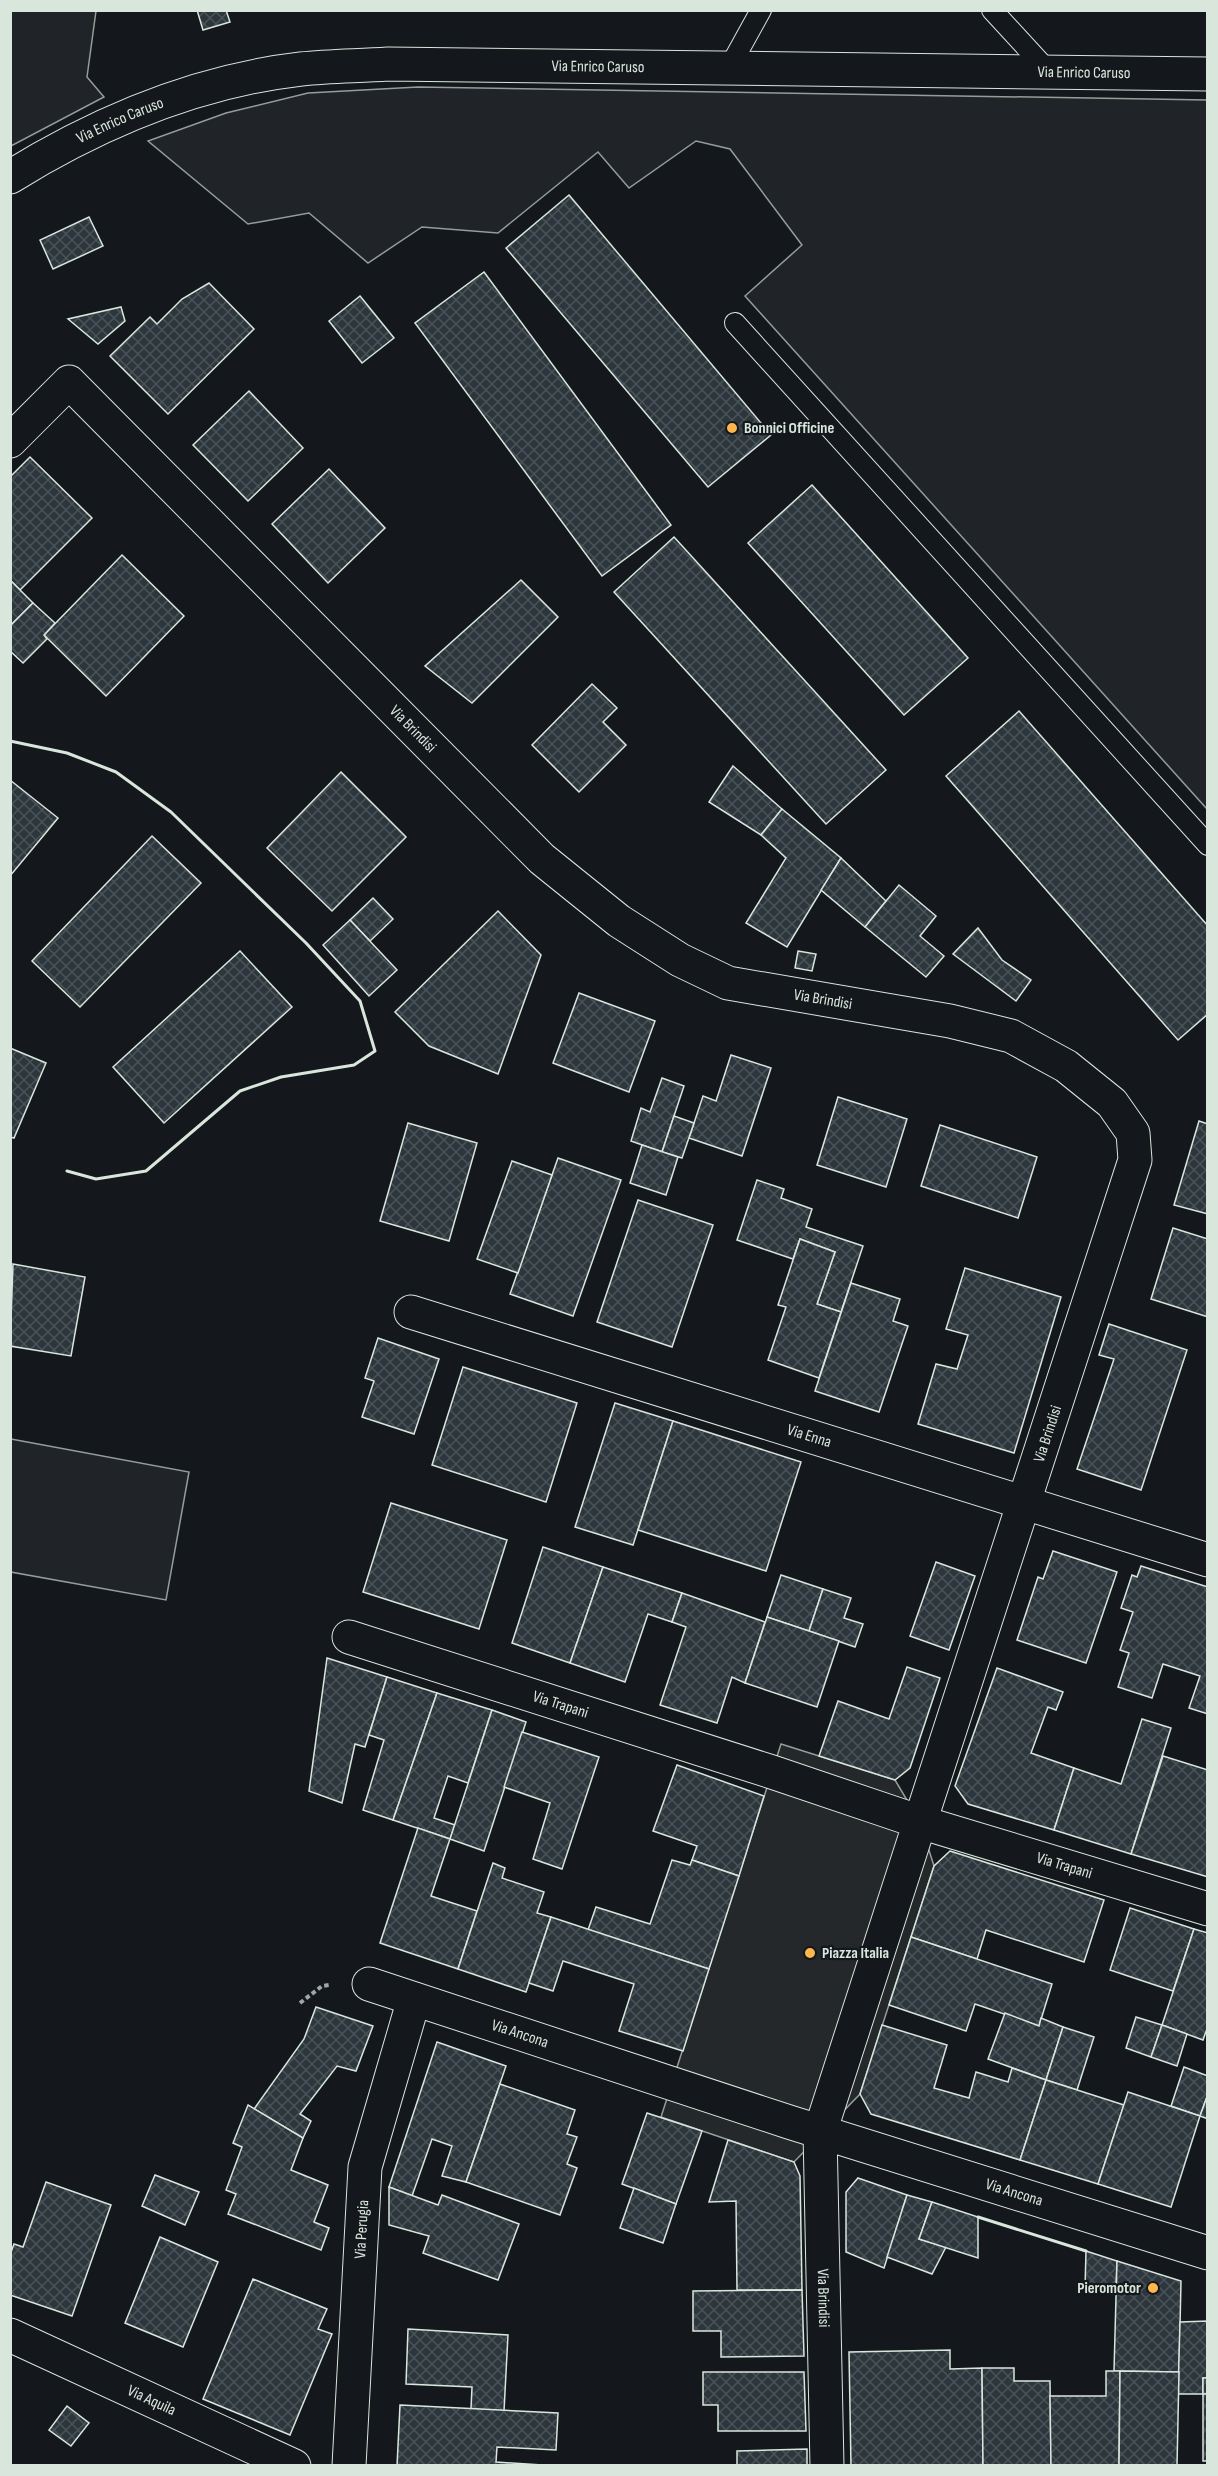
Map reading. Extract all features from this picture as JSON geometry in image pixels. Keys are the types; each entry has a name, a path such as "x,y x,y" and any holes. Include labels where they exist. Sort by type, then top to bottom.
{"street":[{"name":"Via Enrico Caruso","path":"10,177 45,155 145,107 229,83 301,69 388,64 1208,74"},
{"name":"Via Brindisi","path":"10,441 69,382 542,859 619,921 680,960 728,983 950,1020 1011,1036 1066,1066 1112,1103 1133,1132 1136,1160 820,2132 827,2466"},
{"name":"Via Enna","path":"411,1312 1208,1560"},
{"name":"Via Trapani","path":"349,1637 772,1772 920,1822 1208,1910"},
{"name":"Via Ancona","path":"369,1984 820,2132 1208,2253"},
{"name":"Via Perugia","path":"349,2466 365,2167 414,1999"},
{"name":"Via Aquila","path":"10,2335 294,2466"}],"lane":[{"path":"729,68 760,10"},
{"path":"992,10 1049,72"},
{"path":"735,323 1208,845"}],"shaded area":[{"path":"11,10 96,11 87,77 104,97 11,146"},
{"path":"418,87 1207,100 1207,809 745,296 802,245 730,149 696,141 629,188 598,152 498,233 422,227 368,263 309,213 248,224 148,141 226,113 308,93"},
{"path":"11,1439 189,1472 166,1600 11,1572"},
{"name":"Piazza Italia","path":"781,1744 895,1780 920,1822 934,1866 860,2094 794,2162 661,2117"}],"building":[{"path":"197,10 226,10 230,22 203,30"},
{"path":"569,195 771,435 708,487 506,248"},
{"path":"89,217 103,246 53,269 40,240"},
{"path":"484,272 671,525 602,576 415,323"},
{"path":"209,283 254,329 168,414 110,356 150,317 157,324 182,299"},
{"path":"360,296 394,338 362,363 329,321"},
{"path":"121,307 125,321 98,344 68,319"},
{"path":"249,391 303,448 248,501 193,445"},
{"path":"30,457 92,518 20,590 10,580 10,477"},
{"path":"329,469 385,528 328,583 272,524"},
{"path":"812,485 968,658 904,715 748,543"},
{"path":"674,537 886,770 826,824 614,592"},
{"path":"122,555 184,616 106,696 44,635"},
{"path":"10,580 33,603 10,626"},
{"path":"521,580 558,617 472,703 425,666"},
{"path":"33,603 55,623 44,635 47,639 23,663 10,651 10,626"},
{"path":"592,684 617,708 603,722 626,745 579,792 532,745"},
{"path":"1019,711 1208,926 1208,1014 1178,1040 946,776"},
{"path":"733,766 782,809 761,835 709,802"},
{"path":"341,772 406,837 332,911 267,848"},
{"path":"10,780 58,818 10,876"},
{"path":"782,809 841,858 787,947 746,923 786,858 761,835"},
{"path":"152,836 201,883 80,1007 32,961"},
{"path":"841,858 886,901 865,927 821,890"},
{"path":"899,885 936,916 920,936 944,956 926,977 865,927"},
{"path":"373,898 393,919 370,941 350,920"},
{"path":"498,911 541,955 498,1074 429,1046 395,1012"},
{"path":"350,920 397,970 369,996 323,945"},
{"path":"978,928 1002,960 1031,980 1016,1001 953,954"},
{"path":"240,951 292,1007 164,1123 113,1067"},
{"path":"798,951 816,954 812,971 795,968"},
{"path":"579,993 655,1021 629,1092 553,1063"},
{"path":"10,1048 46,1063 14,1138 10,1137"},
{"path":"731,1055 771,1068 742,1156 689,1138 703,1096 716,1101"},
{"path":"662,1078 684,1086 662,1152 631,1141 641,1108 650,1112"},
{"path":"838,1097 907,1119 886,1187 817,1165"},
{"path":"674,1116 694,1123 682,1158 662,1152"},
{"path":"1199,1121 1208,1124 1208,1214 1174,1205"},
{"path":"408,1123 477,1143 449,1241 380,1221"},
{"path":"940,1125 1037,1157 1018,1218 921,1186"},
{"path":"642,1145 678,1157 666,1195 630,1183"},
{"path":"558,1158 621,1180 573,1316 510,1294"},
{"path":"512,1161 552,1175 518,1273 477,1259"},
{"path":"757,1180 784,1189 781,1198 812,1209 806,1227 863,1246 841,1312 817,1304 835,1252 800,1239 793,1259 737,1240"},
{"path":"638,1200 713,1225 672,1347 597,1322"},
{"path":"1173,1228 1208,1239 1208,1317 1151,1299"},
{"path":"800,1239 835,1252 817,1304 841,1312 819,1378 768,1360 786,1307 778,1305"},
{"path":"13,1264 85,1277 71,1356 10,1346"},
{"path":"965,1268 1061,1297 1014,1453 918,1424 936,1364 957,1369 968,1335 946,1329"},
{"path":"851,1283 900,1299 893,1321 908,1326 879,1412 815,1391"},
{"path":"1109,1324 1187,1350 1141,1490 1077,1469 1114,1359 1099,1355"},
{"path":"378,1338 439,1359 414,1434 362,1417 374,1381 365,1378"},
{"path":"463,1367 577,1403 546,1502 432,1465"},
{"path":"615,1403 673,1421 633,1545 575,1527"},
{"path":"673,1421 801,1462 766,1571 638,1530"},
{"path":"391,1503 507,1540 479,1629 363,1592"},
{"path":"543,1547 603,1567 570,1663 512,1643"},
{"path":"1053,1551 1117,1572 1086,1663 1017,1640 1038,1577 1043,1579"},
{"path":"936,1562 975,1576 949,1650 910,1636"},
{"path":"1141,1566 1208,1587 1208,1714 1189,1708 1200,1676 1163,1664 1152,1698 1118,1687 1129,1653 1120,1650 1133,1612 1121,1608 1132,1575 1137,1577"},
{"path":"603,1567 682,1593 672,1622 648,1614 625,1682 570,1663"},
{"path":"781,1575 823,1589 809,1631 767,1617"},
{"path":"823,1589 851,1598 844,1618 863,1624 855,1647 809,1631"},
{"path":"682,1593 765,1622 745,1683 732,1677 717,1723 660,1705 686,1627 672,1622"},
{"path":"767,1617 839,1641 817,1707 745,1683"},
{"path":"327,1658 387,1677 365,1747 355,1744 342,1803 309,1791"},
{"path":"907,1667 940,1678 910,1768 895,1780 819,1756 838,1701 889,1719"},
{"path":"997,1668 1063,1692 1056,1710 1048,1707 1031,1753 1074,1768 1054,1830 968,1804 955,1786"},
{"path":"387,1677 437,1693 393,1820 363,1810 384,1740 369,1735"},
{"path":"437,1693 492,1710 468,1783 448,1776 434,1818 455,1825 450,1839 393,1820"},
{"path":"492,1710 526,1722 484,1851 450,1839"},
{"path":"1142,1719 1171,1728 1131,1854 1054,1830 1074,1768 1121,1784"},
{"path":"522,1732 599,1757 562,1869 533,1859 550,1803 504,1787"},
{"path":"1163,1756 1208,1770 1208,1877 1131,1854"},
{"path":"677,1765 764,1796 739,1876 692,1860 697,1846 653,1831"},
{"path":"418,1828 450,1839 431,1896 477,1911 458,1969 380,1943"},
{"path":"950,1851 1104,1900 1084,1962 986,1930 977,1959 911,1937 934,1866"},
{"path":"672,1860 690,1865 692,1860 739,1876 709,1969 588,1930 596,1907 650,1924"},
{"path":"493,1863 505,1868 502,1878 544,1892 537,1913 551,1917 526,1992 458,1969"},
{"path":"1130,1908 1194,1929 1173,1991 1110,1970"},
{"path":"551,1917 709,1969 683,2051 619,2031 634,1984 563,1961 553,1991 529,1983"},
{"path":"1194,1929 1208,1933 1208,2026 1203,2040 1162,2025"},
{"path":"911,1937 1052,1984 1039,2026 975,2004 966,2031 889,2005"},
{"path":"316,2007 373,2026 356,2071 337,2066 300,2114 311,2121 303,2138 254,2109 304,2039"},
{"path":"1005,2013 1039,2026 1041,2018 1063,2027 1046,2080 988,2059"},
{"path":"1136,2017 1162,2025 1151,2057 1126,2048"},
{"path":"882,2025 947,2045 934,2088 969,2098 976,2072 1008,2082 1012,2068 1046,2080 1020,2160 871,2114 860,2094"},
{"path":"1162,2025 1187,2034 1177,2066 1151,2057"},
{"path":"1063,2027 1094,2037 1077,2090 1046,2080"},
{"path":"437,2042 506,2066 466,2182 442,2176 452,2146 432,2139 412,2196 389,2187"},
{"path":"1184,2067 1208,2076 1208,2094 1200,2116 1171,2106"},
{"path":"1046,2080 1124,2105 1098,2184 1020,2160"},
{"path":"500,2084 575,2110 567,2134 577,2137 567,2164 577,2168 560,2215 466,2182"},
{"path":"1128,2092 1200,2116 1171,2207 1098,2184"},
{"path":"1208,2094 1208,2119 1200,2116"},
{"path":"248,2105 303,2138 291,2170 328,2185 314,2222 329,2228 321,2250 228,2214 236,2194 226,2190 242,2147 233,2143"},
{"path":"647,2113 702,2131 676,2204 622,2184"},
{"path":"728,2140 794,2162 800,2176 802,2290 737,2290 736,2201 709,2202"},
{"path":"155,2175 199,2192 185,2225 142,2206"},
{"path":"858,2178 907,2195 884,2268 846,2252 846,2192"},
{"path":"46,2182 111,2205 72,2316 10,2295 10,2255 14,2244 23,2247"},
{"path":"389,2187 438,2205 442,2195 519,2224 498,2280 423,2253 429,2236 389,2225"},
{"path":"634,2188 676,2204 663,2243 620,2228"},
{"path":"907,2195 932,2202 919,2239 946,2247 932,2274 887,2257"},
{"path":"932,2202 978,2217 978,2258 919,2239"},
{"path":"160,2237 218,2262 183,2347 125,2323"},
{"path":"1086,2251 1117,2261 1116,2290 1085,2289"},
{"path":"1117,2261 1181,2281 1179,2372 1114,2371"},
{"path":"253,2279 327,2309 318,2329 332,2334 290,2435 203,2399"},
{"path":"802,2290 804,2356 721,2357 721,2331 693,2331 693,2291"},
{"path":"1208,2321 1208,2378 1203,2378 1203,2394 1178,2394 1180,2322"},
{"path":"408,2329 508,2335 504,2411 471,2409 472,2387 406,2384"},
{"path":"950,2350 950,2369 982,2368 983,2466 851,2466 849,2352"},
{"path":"982,2368 1014,2368 1014,2381 1050,2381 1051,2466 983,2466"},
{"path":"1106,2371 1120,2371 1119,2466 1051,2466 1050,2396 1106,2396"},
{"path":"1120,2371 1179,2372 1177,2466 1119,2466"},
{"path":"703,2372 804,2372 806,2431 718,2431 718,2405 703,2405"},
{"path":"1203,2378 1208,2378 1208,2394 1203,2394"},
{"path":"1203,2394 1208,2394 1208,2461 1203,2461"},
{"path":"400,2405 558,2413 556,2450 497,2447 496,2462 558,2466 397,2466"},
{"path":"67,2406 89,2423 71,2446 49,2430"},
{"path":"807,2449 807,2466 737,2466 737,2451"}],"wall":[{"path":"10,741 67,753 116,772 171,812 306,943 360,1001 375,1051 354,1065 281,1077 240,1091 146,1171 96,1179 67,1171"},
{"path":"978,2217 1086,2251"}],"place":[{"name":"Bonnici Officine","path":"732,428"},
{"name":"Piazza Italia","path":"810,1953"},
{"name":"Pieromotor","path":"1153,2288"}]}
